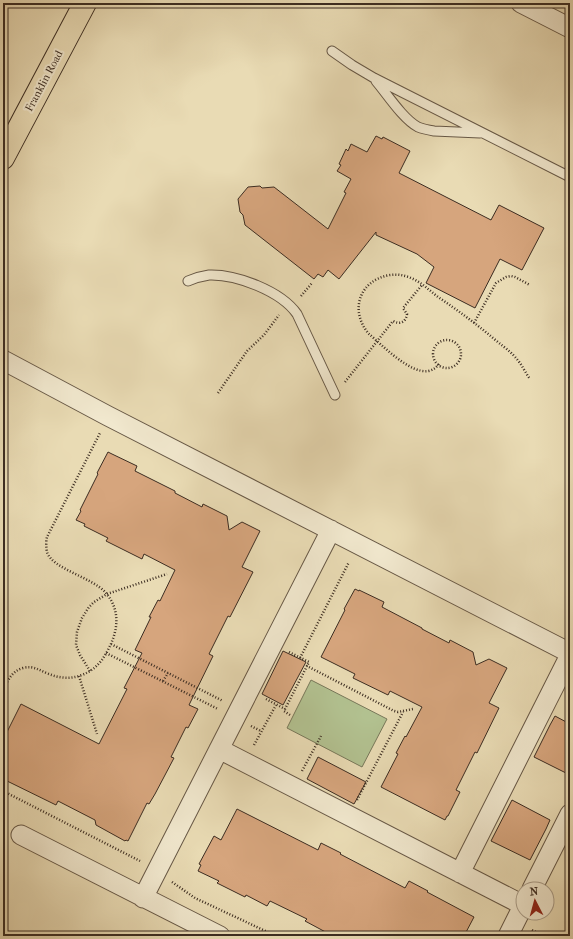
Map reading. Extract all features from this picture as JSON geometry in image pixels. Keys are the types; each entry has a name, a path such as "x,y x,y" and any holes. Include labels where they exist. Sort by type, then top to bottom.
{"main road":[{"name":"Franklin Road","path":"3,158 85,3"}],"street":[{"path":"521,3 570,28"},
{"path":"3,360 108,416 570,654 460,873"},
{"path":"143,898 331,530"},
{"path":"219,749 515,902"},
{"path":"536,881 570,814"},
{"path":"21,835 220,936"},
{"path":"508,936 516,921"}],"lane":[{"path":"332,51 374,78 570,177"},
{"path":"374,78 401,111 417,126 434,131 484,133"},
{"path":"188,281 207,275 226,277 252,284 279,297 290,306 299,318 335,395"}],"path":[{"path":"439,364 433,370 427,371 412,368 401,361 365,329 360,318 359,306 361,295 372,281 381,277 395,274 410,278 422,285 474,323 515,356 530,379"},
{"path":"474,323 496,283 506,277 511,276 530,285"},
{"path":"218,393 247,351 264,335 280,314 298,299 312,283"},
{"path":"335,395 393,321 400,323 405,320 407,314 403,308 422,285"},
{"path":"444,340 457,343 461,349 461,358 457,363 449,367 443,367 439,364 434,356 434,350 438,343 444,340"},
{"path":"3,690 13,674 26,668 36,668 48,674 59,677 71,678 80,676 98,666 111,644 115,632 116,619 113,605 107,594 95,584 53,561 47,552 46,542 47,536 108,416"},
{"path":"300,658 358,544"},
{"path":"90,671 77,650 76,645 77,632 82,618 89,607 107,594 167,574"},
{"path":"273,643 309,662 284,711 290,715"},
{"path":"111,644 168,673 237,713 261,731"},
{"path":"106,652 163,681 237,713"},
{"path":"307,666 394,711 398,712 413,709"},
{"path":"163,681 168,673"},
{"path":"80,676 98,734"},
{"path":"245,762 276,704"},
{"path":"349,816 403,711"},
{"path":"294,788 321,736"}],"green space":[{"path":"311,680 387,719 362,767 287,728"}],"building":[{"path":"376,136 382,139 383,137 410,151 399,173 491,220 499,205 544,228 522,270 500,259 475,308 426,283 434,267 417,254 376,235 376,232 339,279 328,270 323,277 318,274 314,279 245,225 243,215 240,212 238,199 248,187 260,186 262,188 274,187 328,229 346,193 344,192 351,179 337,171 341,165 339,164 346,149 348,151 351,144 367,152"},
{"path":"108,452 137,466 135,471 175,491 175,493 202,507 203,504 227,516 229,530 242,522 260,531 242,567 253,572 230,617 228,616 209,654 213,656 189,705 198,709 188,728 186,727 171,757 174,758 149,804 147,803 128,841 125,841 96,825 95,820 58,801 56,805 3,779 3,740 21,704 99,744 127,689 124,688 142,653 135,650 151,617 149,617 158,600 160,601 175,570 144,554 142,559 106,541 108,538 84,526 85,524 76,520"},
{"path":"355,589 384,602 382,607 422,629 449,643 450,640 473,652 476,665 489,659 507,668 489,703 499,708 477,753 475,752 456,790 460,792 445,820 381,787 398,754 396,753 422,707 390,691 388,695 353,678 355,674 321,657"},
{"path":"283,651 306,662 283,705 262,694"},
{"path":"555,716 570,724 570,775 534,757"},
{"path":"318,757 366,782 354,804 307,779"},
{"path":"512,800 550,820 530,860 491,841"},
{"path":"237,809 318,850 321,843 405,888 409,881 474,917 464,936 333,936 305,921 307,919 270,901 267,906 246,895 245,897 217,883 219,881 198,871 201,865 199,864 214,836 221,840"}]}
